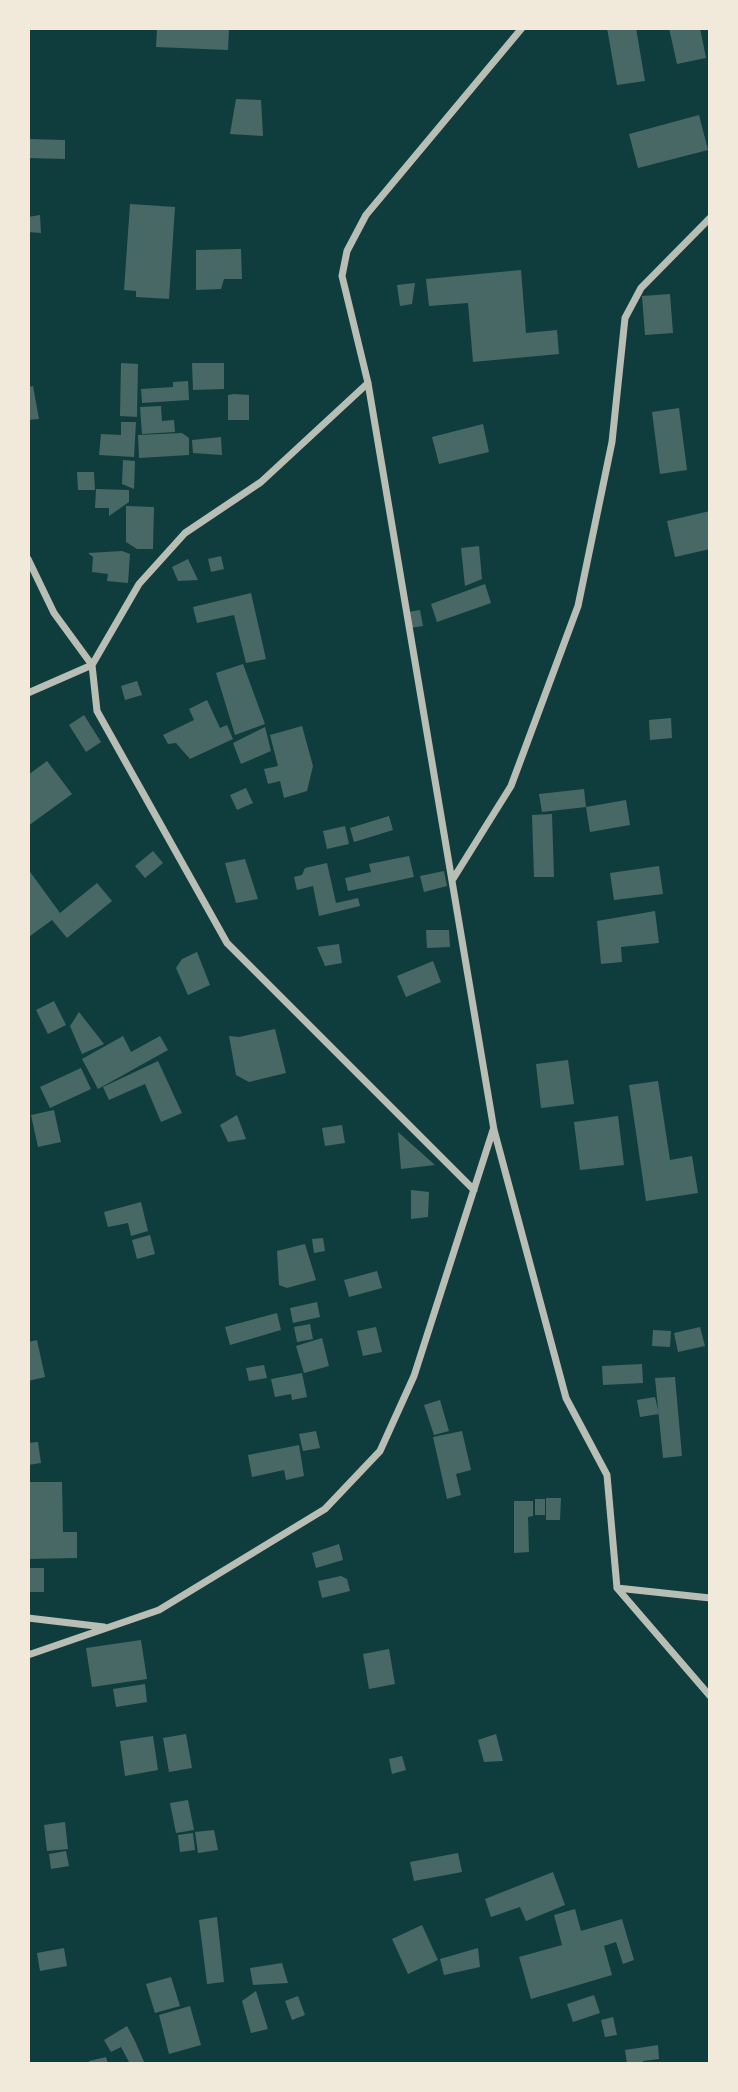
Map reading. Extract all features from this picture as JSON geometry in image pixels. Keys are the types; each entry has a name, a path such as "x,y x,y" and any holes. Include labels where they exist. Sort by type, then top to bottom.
{"street":[{"path":"522,28 366,215 348,251 342,276 368,383 494,1129 566,1398 607,1475 617,1588 710,1696"},
{"path":"453,879 510,786 578,606 612,442 625,318 641,288 710,218"},
{"path":"28,693 92,665 139,584 185,533 261,482 368,383"},
{"path":"28,559 54,613 92,665 97,711 227,943 474,1190"},
{"path":"28,1655 159,1610 325,1509 380,1451 414,1376 494,1129"},
{"path":"617,1588 710,1598"},
{"path":"28,1618 108,1627"}],"building":[{"path":"157,28 229,28 228,50 156,47"},
{"path":"607,28 636,28 645,81 617,85"},
{"path":"669,28 700,28 706,58 677,64"},
{"path":"236,99 261,100 263,136 230,134"},
{"path":"699,115 708,150 638,168 629,134"},
{"path":"28,139 65,140 65,159 28,158"},
{"path":"130,204 175,207 169,299 136,297 136,291 124,290"},
{"path":"40,215 41,233 28,232 28,217"},
{"path":"241,249 242,279 224,279 221,289 196,290 196,250"},
{"path":"521,270 526,333 557,330 559,354 473,362 468,303 429,306 426,279"},
{"path":"415,283 412,304 400,306 397,285"},
{"path":"670,294 673,333 645,335 642,296"},
{"path":"121,363 138,364 137,417 120,416"},
{"path":"192,363 224,363 224,389 193,390"},
{"path":"188,381 189,400 142,403 141,389 173,387 173,382"},
{"path":"33,386 39,419 28,420 28,387"},
{"path":"228,395 249,395 249,420 228,420"},
{"path":"161,406 162,421 174,420 175,432 142,434 140,407"},
{"path":"679,408 687,470 660,474 652,412"},
{"path":"121,422 136,422 134,457 99,455 101,434 121,435"},
{"path":"483,424 489,452 439,464 432,437"},
{"path":"182,433 189,438 189,455 139,458 138,435"},
{"path":"221,437 222,455 193,453 192,440"},
{"path":"123,460 135,461 134,489 122,484"},
{"path":"77,472 94,472 95,490 78,490"},
{"path":"96,489 129,490 129,502 109,516 109,508 95,508"},
{"path":"126,506 154,507 153,549 137,549 126,542"},
{"path":"710,511 710,549 675,557 667,521"},
{"path":"479,546 482,579 465,586 461,548"},
{"path":"122,551 130,554 128,583 107,581 108,574 92,572 93,557 88,553"},
{"path":"221,556 224,569 211,572 208,559"},
{"path":"188,559 198,580 178,581 172,567"},
{"path":"485,584 491,603 437,622 431,604"},
{"path":"251,593 266,659 246,663 234,615 197,623 193,607"},
{"path":"420,610 423,626 410,628 408,612"},
{"path":"243,664 265,724 235,735 216,673"},
{"path":"137,681 142,695 125,700 121,686"},
{"path":"207,700 220,728 227,725 233,739 190,759 176,743 168,744 163,735 194,720 189,709"},
{"path":"84,715 101,742 86,752 69,725"},
{"path":"671,718 672,738 650,740 649,720"},
{"path":"302,726 313,766 307,791 284,798 280,781 268,784 264,769 278,766 270,735"},
{"path":"265,727 271,751 241,764 233,743"},
{"path":"47,761 72,794 28,826 28,775"},
{"path":"246,788 253,803 237,810 230,795"},
{"path":"584,789 586,807 542,812 539,794"},
{"path":"626,800 630,825 590,832 586,807"},
{"path":"552,814 554,877 534,877 532,815"},
{"path":"389,816 393,830 354,842 350,828"},
{"path":"345,826 349,844 327,849 323,831"},
{"path":"153,851 163,863 145,878 135,866"},
{"path":"409,856 414,877 348,891 345,878 371,872 369,864"},
{"path":"245,859 258,899 236,903 225,863"},
{"path":"327,863 336,903 358,898 360,906 319,916 313,886 297,890 294,877 302,875 305,868"},
{"path":"659,866 663,894 614,900 610,873"},
{"path":"28,869 60,913 97,883 112,901 67,938 52,920 30,936"},
{"path":"444,871 447,886 424,892 420,876"},
{"path":"655,911 659,943 621,947 622,962 601,964 597,921"},
{"path":"426,930 449,930 450,947 427,948"},
{"path":"339,944 342,963 325,966 317,947"},
{"path":"197,952 210,985 188,995 176,968 182,959"},
{"path":"433,961 441,982 406,997 397,976"},
{"path":"54,1001 66,1025 48,1034 36,1010"},
{"path":"79,1012 104,1044 82,1054 70,1026"},
{"path":"275,1029 286,1073 249,1082 236,1075 229,1036 239,1037"},
{"path":"123,1036 131,1052 160,1036 168,1050 98,1089 82,1059"},
{"path":"568,1060 574,1104 541,1108 536,1064"},
{"path":"158,1061 182,1113 161,1122 145,1084 109,1100 103,1087"},
{"path":"81,1068 91,1089 50,1108 40,1087"},
{"path":"658,1081 670,1160 692,1156 698,1193 646,1201 629,1085"},
{"path":"54,1110 61,1142 38,1147 31,1115"},
{"path":"237,1115 246,1139 228,1142 220,1125"},
{"path":"618,1116 624,1165 580,1170 574,1122"},
{"path":"342,1125 345,1143 325,1146 322,1128"},
{"path":"398,1132 435,1165 401,1169"},
{"path":"411,1190 429,1192 428,1217 411,1219"},
{"path":"141,1202 148,1231 131,1236 128,1223 108,1227 104,1212"},
{"path":"150,1235 155,1254 137,1259 132,1240"},
{"path":"323,1238 325,1251 314,1253 312,1239"},
{"path":"305,1244 316,1280 287,1288 279,1285 277,1251"},
{"path":"377,1271 382,1288 349,1297 344,1280"},
{"path":"317,1302 320,1317 293,1323 290,1308"},
{"path":"277,1313 281,1330 230,1345 225,1327"},
{"path":"310,1324 313,1339 297,1342 294,1327"},
{"path":"376,1327 382,1352 363,1356 357,1331"},
{"path":"700,1327 705,1346 678,1352 674,1333"},
{"path":"653,1330 671,1331 670,1347 652,1346"},
{"path":"322,1338 329,1366 304,1373 296,1346"},
{"path":"37,1340 45,1377 28,1381 28,1342"},
{"path":"642,1364 643,1383 603,1385 602,1366"},
{"path":"264,1365 267,1378 249,1381 246,1368"},
{"path":"302,1373 307,1397 292,1400 291,1394 275,1397 271,1379"},
{"path":"675,1377 682,1456 663,1458 655,1378"},
{"path":"655,1397 659,1414 640,1417 637,1400"},
{"path":"440,1400 449,1431 434,1435 424,1405"},
{"path":"316,1431 320,1448 303,1451 299,1434"},
{"path":"462,1431 471,1470 456,1474 461,1495 447,1499 433,1437"},
{"path":"38,1442 41,1463 28,1465 28,1443"},
{"path":"299,1445 304,1476 286,1480 284,1470 252,1477 248,1455"},
{"path":"28,1482 62,1482 63,1532 77,1532 77,1558 28,1559"},
{"path":"546,1498 561,1498 560,1520 546,1520"},
{"path":"535,1499 545,1499 545,1515 535,1515"},
{"path":"514,1501 533,1501 533,1516 528,1517 529,1552 514,1553"},
{"path":"339,1544 343,1560 316,1568 312,1553"},
{"path":"28,1568 44,1568 44,1592 28,1592"},
{"path":"341,1576 347,1579 350,1591 322,1598 318,1581"},
{"path":"141,1640 147,1679 92,1687 86,1648"},
{"path":"389,1649 395,1684 369,1689 363,1654"},
{"path":"145,1684 147,1702 116,1707 113,1689"},
{"path":"186,1734 192,1768 169,1772 163,1738"},
{"path":"496,1734 503,1761 484,1762 478,1740"},
{"path":"153,1736 158,1770 125,1776 120,1741"},
{"path":"402,1756 406,1770 392,1774 389,1759"},
{"path":"188,1800 194,1830 176,1833 170,1803"},
{"path":"65,1822 68,1849 47,1851 44,1825"},
{"path":"214,1830 218,1850 198,1853 195,1832"},
{"path":"193,1833 195,1850 180,1852 178,1835"},
{"path":"66,1851 69,1866 51,1869 49,1854"},
{"path":"458,1853 462,1872 414,1881 410,1862"},
{"path":"553,1872 565,1905 526,1921 520,1907 491,1917 485,1899"},
{"path":"575,1909 581,1931 622,1919 634,1960 623,1964 616,1942 604,1946 612,1975 531,1999 519,1957 562,1945 554,1915"},
{"path":"217,1917 224,1982 207,1984 199,1920"},
{"path":"422,1925 438,1960 408,1974 392,1939"},
{"path":"64,1948 67,1966 40,1971 37,1953"},
{"path":"478,1948 480,1967 444,1975 440,1959"},
{"path":"282,1963 288,1983 253,1985 250,1968"},
{"path":"171,1977 180,2006 155,2013 146,1984"},
{"path":"256,1991 268,2029 251,2033 242,2001"},
{"path":"594,1995 600,2013 573,2022 567,2004"},
{"path":"298,1996 305,2015 292,2020 285,2001"},
{"path":"190,2006 201,2045 169,2054 159,2015"},
{"path":"613,2017 617,2035 605,2037 601,2020"},
{"path":"127,2026 145,2064 130,2064 121,2047 111,2052 104,2040"},
{"path":"658,2045 659,2059 643,2061 643,2064 627,2064 625,2050"},
{"path":"106,2057 108,2064 89,2064 89,2061"}]}
